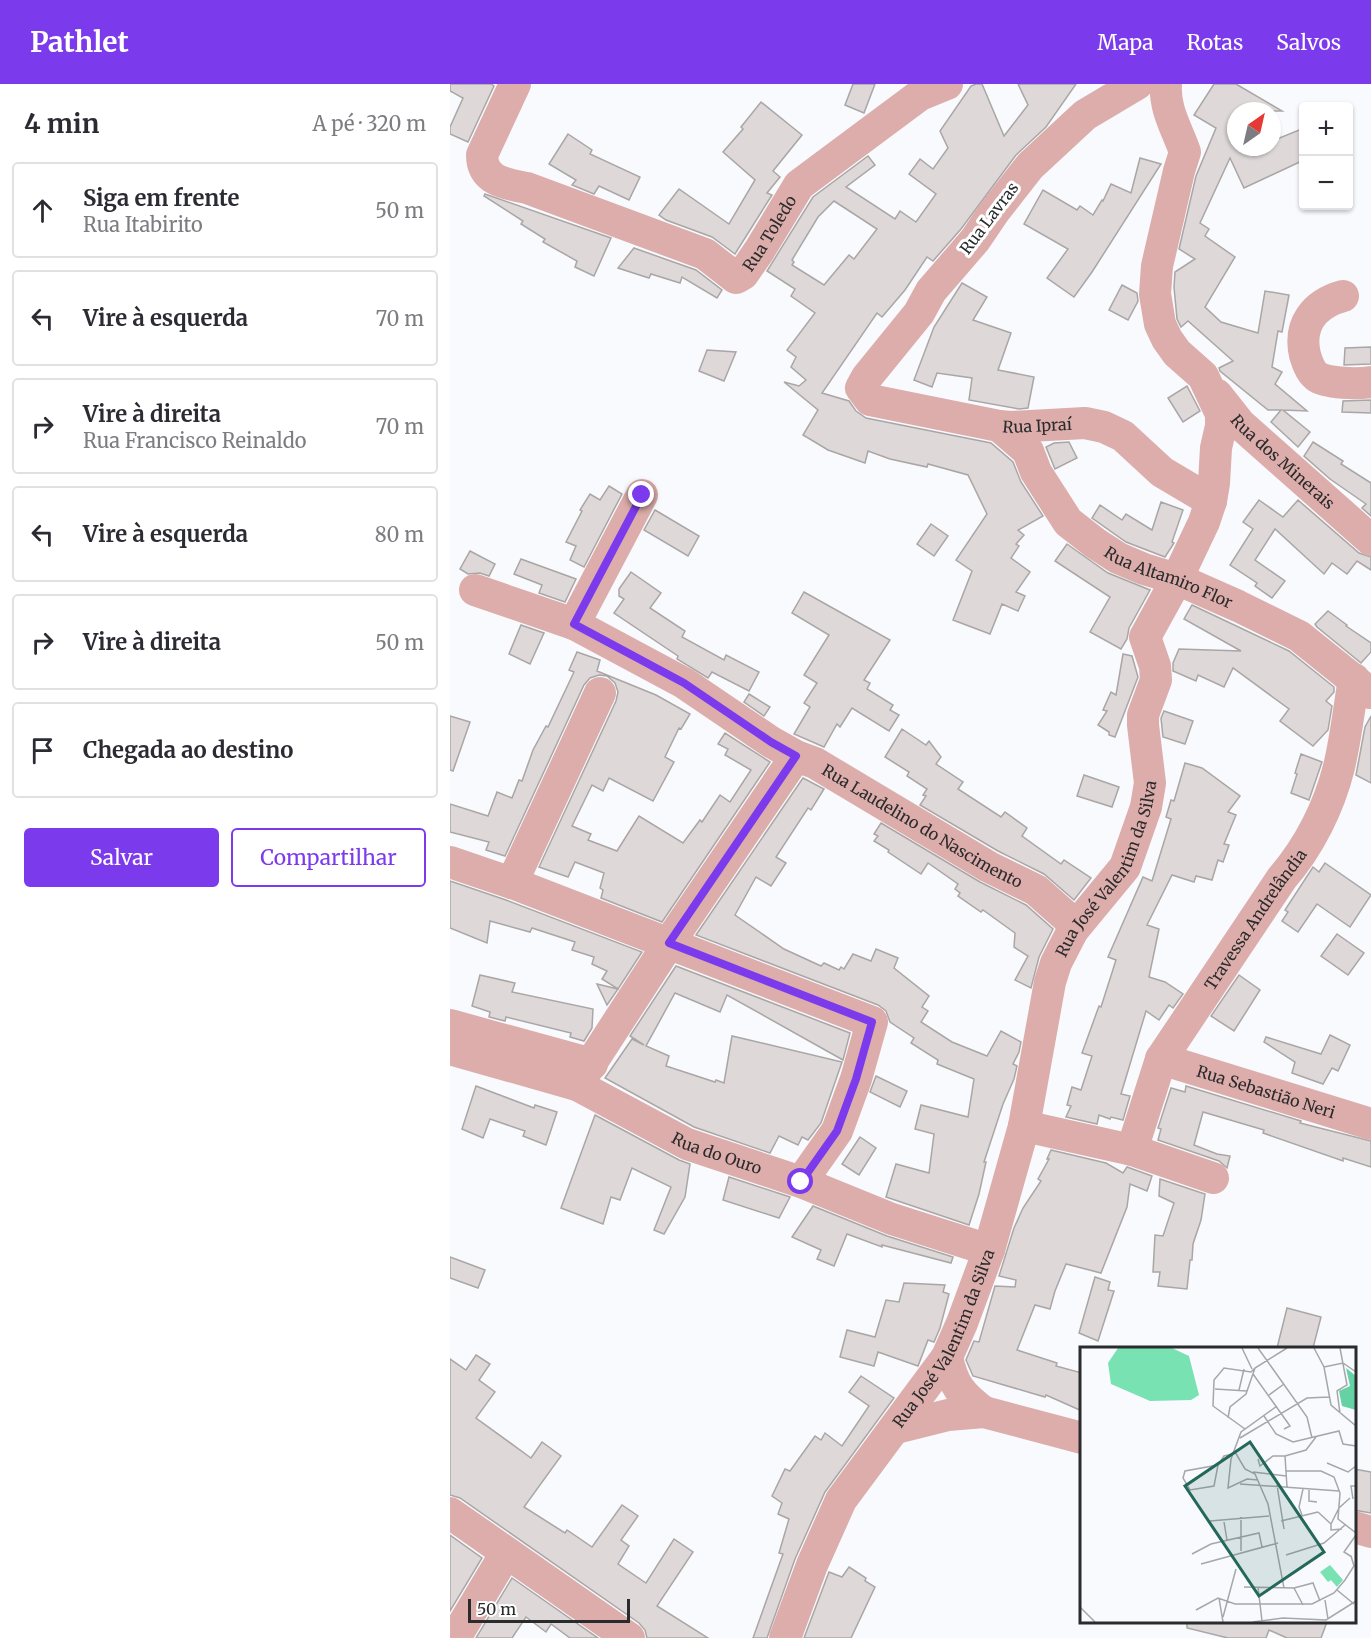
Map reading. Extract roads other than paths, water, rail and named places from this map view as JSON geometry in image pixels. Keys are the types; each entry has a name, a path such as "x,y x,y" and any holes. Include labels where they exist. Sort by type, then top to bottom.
{"street":[{"name":"Rua Toledo","path":"514,84 482,155 486,172 493,179 527,188 680,243 705,254 736,278 743,274 759,251 799,185 923,88"},
{"name":"Rua Lavras","path":"867,377 919,313 931,291 975,240 999,204 1030,166 1085,115 1135,84"},
{"name":"Rua José Valentim da Silva","path":"785,1638 812,1565 841,1500 947,1357 962,1323 989,1250 1024,1126 1050,982 1056,963 1072,930 1125,867 1143,818 1150,783 1143,715 1156,680 1155,666 1145,638 1204,522 1211,501 1216,448 1221,426 1221,414 1203,376 1177,353 1167,339 1156,310 1157,266 1185,152 1168,110 1165,97 1166,84"},
{"path":"1344,296 1321,306 1310,319 1303,337 1306,360 1314,375 1323,380 1360,384 1371,382"},
{"name":"Rua dos Minerais","path":"1203,376 1240,424 1371,540"},
{"name":"Rua Ipraí","path":"867,377 861,388 870,400 999,426 1085,423 1104,427 1123,436 1162,472 1211,501"},
{"name":"Rua Altamiro Flor","path":"999,426 1028,451 1036,472 1068,522 1118,558 1177,579 1299,636 1362,686"},
{"path":"574,624 642,495"},
{"name":"Rua Laudelino do Nascimento","path":"475,590 574,624 684,683 771,742 796,756 815,763 989,867 1035,890 1071,921 1072,930"},
{"name":"Travessa Andrelândia","path":"1132,1150 1161,1059 1282,878 1298,859 1314,832 1339,766 1362,686"},
{"path":"512,883 600,693"},
{"path":"450,1025 584,1075 669,943 796,756"},
{"path":"450,862 512,883 872,1022 856,1079 837,1131 801,1182"},
{"name":"Rua do Ouro","path":"450,1049 584,1075 687,1144 801,1182 892,1219 989,1250"},
{"name":"Rua Sebastião Neri","path":"1161,1059 1371,1124"},
{"path":"1024,1126 1132,1150 1213,1178"},
{"path":"947,1357 950,1372 958,1388 967,1399 984,1412"},
{"path":"896,1428 948,1415 984,1412 1080,1437"},
{"path":"450,1514 629,1638"},
{"path":"1356,1528 1371,1532"},
{"path":"455,1638 506,1553"}]}
